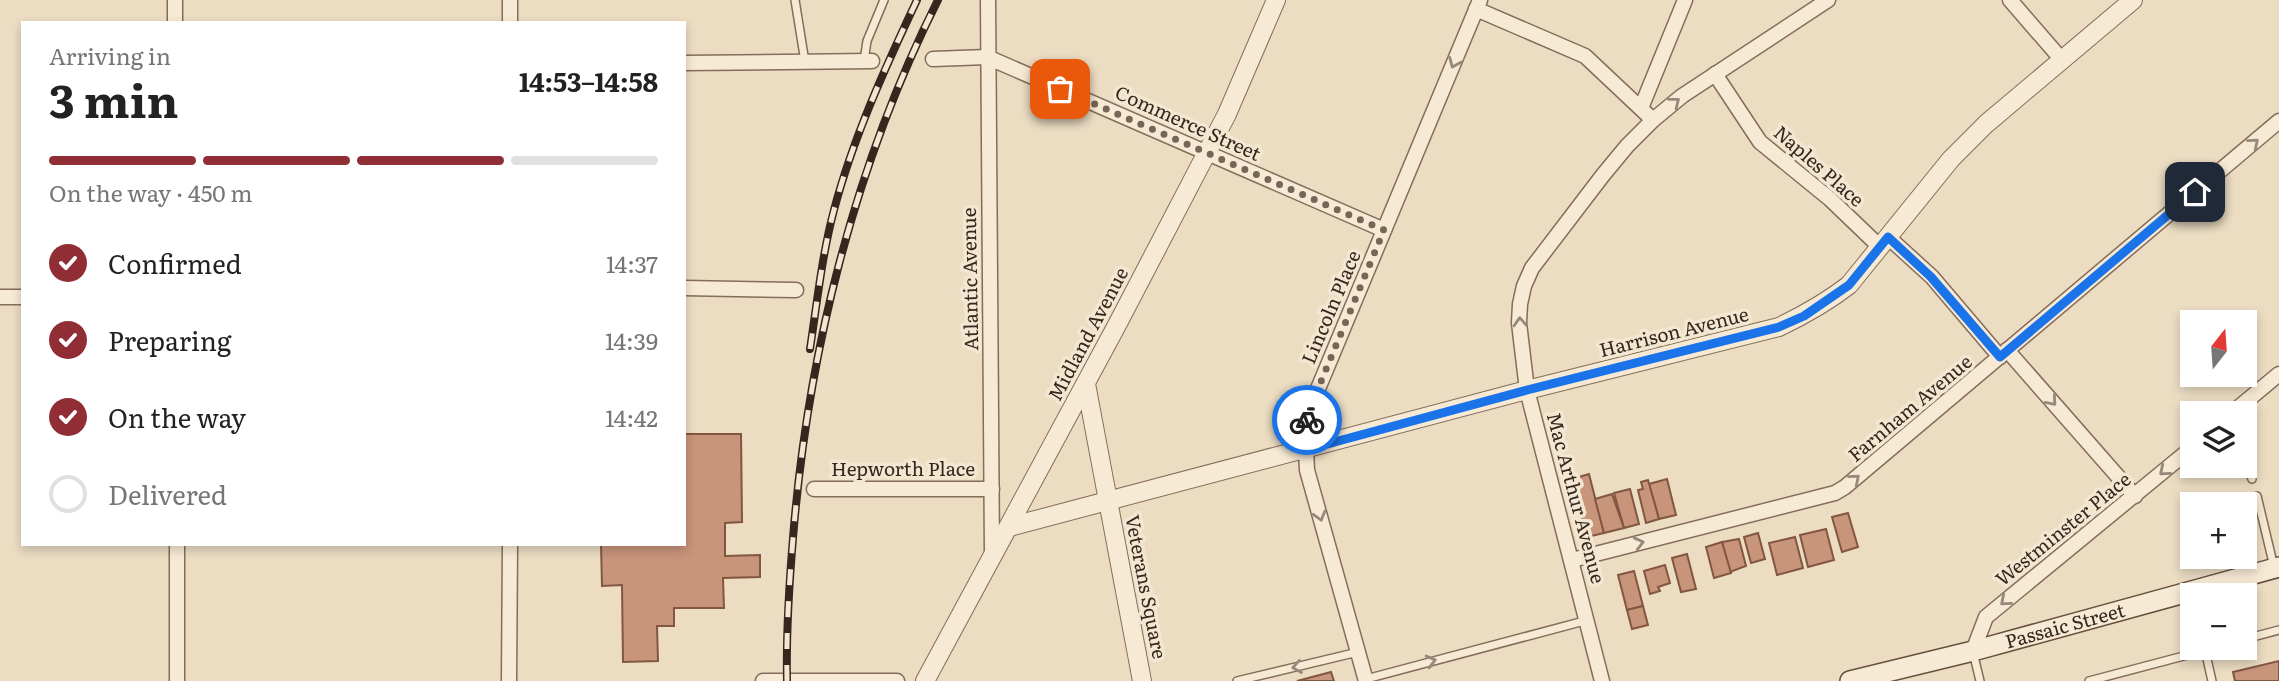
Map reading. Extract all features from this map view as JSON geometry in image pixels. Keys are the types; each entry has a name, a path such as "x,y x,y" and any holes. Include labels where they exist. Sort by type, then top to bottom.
{"main road":[{"name":"Passaic Street","path":"1850,681 1973,651 2277,567"}],"street":[{"path":"174,0 175,21"},
{"path":"510,0 510,21"},
{"name":"Atlantic Avenue","path":"988,0 992,557"},
{"name":"Midland Avenue","path":"925,681 1207,153 1227,114 1276,0"},
{"path":"1641,108 1685,0"},
{"name":"Mac Arthur Avenue","path":"1602,681 1527,390 1519,323 1524,286 1532,268 1603,174 1653,120 1682,96 1828,0"},
{"path":"2010,0 2062,61"},
{"name":"Harrison Avenue","path":"1109,501 1527,390 1779,327 1804,316 1849,285 1951,159 1986,124 2133,0"},
{"path":"1478,5 1585,55 1653,120"},
{"name":"Lincoln Place","path":"1365,680 1307,470 1305,430 1310,408 1478,5"},
{"name":"Commerce Street","path":"933,59 987,57 1384,230"},
{"path":"686,63 868,61"},
{"name":"Naples Place","path":"1715,74 1760,142 1931,277 2135,496"},
{"name":"Farnham Avenue","path":"1572,560 1835,494 2279,121"},
{"path":"686,288 796,290"},
{"path":"0,298 21,297"},
{"path":"2246,401 2279,374"},
{"name":"Veterans Square","path":"1086,384 1142,681"},
{"name":"Westminster Place","path":"1973,651 1986,617 2180,458"},
{"name":"Hepworth Place","path":"814,489 992,489"},
{"name":"Veterans Square","path":"1009,527 1109,501"},
{"path":"177,546 177,681"},
{"path":"509,681 510,546"},
{"path":"763,681 897,681"}],"lane":[{"path":"795,0 805,62"},
{"path":"868,61 867,41 884,0"},
{"path":"2257,496 2277,567"},
{"path":"1365,680 1588,620"},
{"path":"2257,636 2279,630"},
{"path":"1973,651 1980,681"},
{"path":"1237,681 1358,652"},
{"path":"2089,681 2180,657"},
{"path":"2207,660 2212,681"}],"building":[{"path":"686,434 741,434 742,522 725,523 725,556 760,555 760,577 723,578 724,608 674,608 674,626 657,626 658,661 623,662 622,585 602,586 601,546 686,546"},
{"path":"1589,474 1604,533 1587,537 1572,479"},
{"path":"1667,479 1676,515 1659,519 1649,484"},
{"path":"1648,480 1659,519 1646,523 1638,490 1643,489 1641,482"},
{"path":"1630,489 1639,524 1624,528 1614,493"},
{"path":"1612,494 1624,528 1604,533 1595,499"},
{"path":"1848,513 1858,547 1842,552 1832,517"},
{"path":"1826,529 1834,560 1808,567 1800,535"},
{"path":"1758,533 1765,559 1751,563 1744,537"},
{"path":"1795,537 1803,568 1777,575 1769,543"},
{"path":"1739,539 1746,566 1730,572 1722,542"},
{"path":"1722,542 1731,573 1714,578 1706,547"},
{"path":"1687,554 1696,589 1681,592 1672,558"},
{"path":"1665,565 1670,583 1658,587 1660,591 1650,594 1644,571"},
{"path":"1634,571 1643,606 1627,610 1618,575"},
{"path":"1643,606 1648,625 1632,629 1627,610"},
{"path":"2279,661 2279,681 2235,681 2233,672"},
{"path":"1331,672 1334,681 1297,681"}],"railway":[{"path":"810,349 826,244 850,156 917,0"},
{"path":"787,681 789,592 800,468 823,330 859,195 882,128 908,63 938,0"}],"way so far":[{"path":"1060,89 1384,230 1307,420"}],"route":[{"path":"1307,420 1305,450 1527,390 1779,327 1804,316 1849,285 1888,237 1931,277 2000,357 2195,192"}]}
